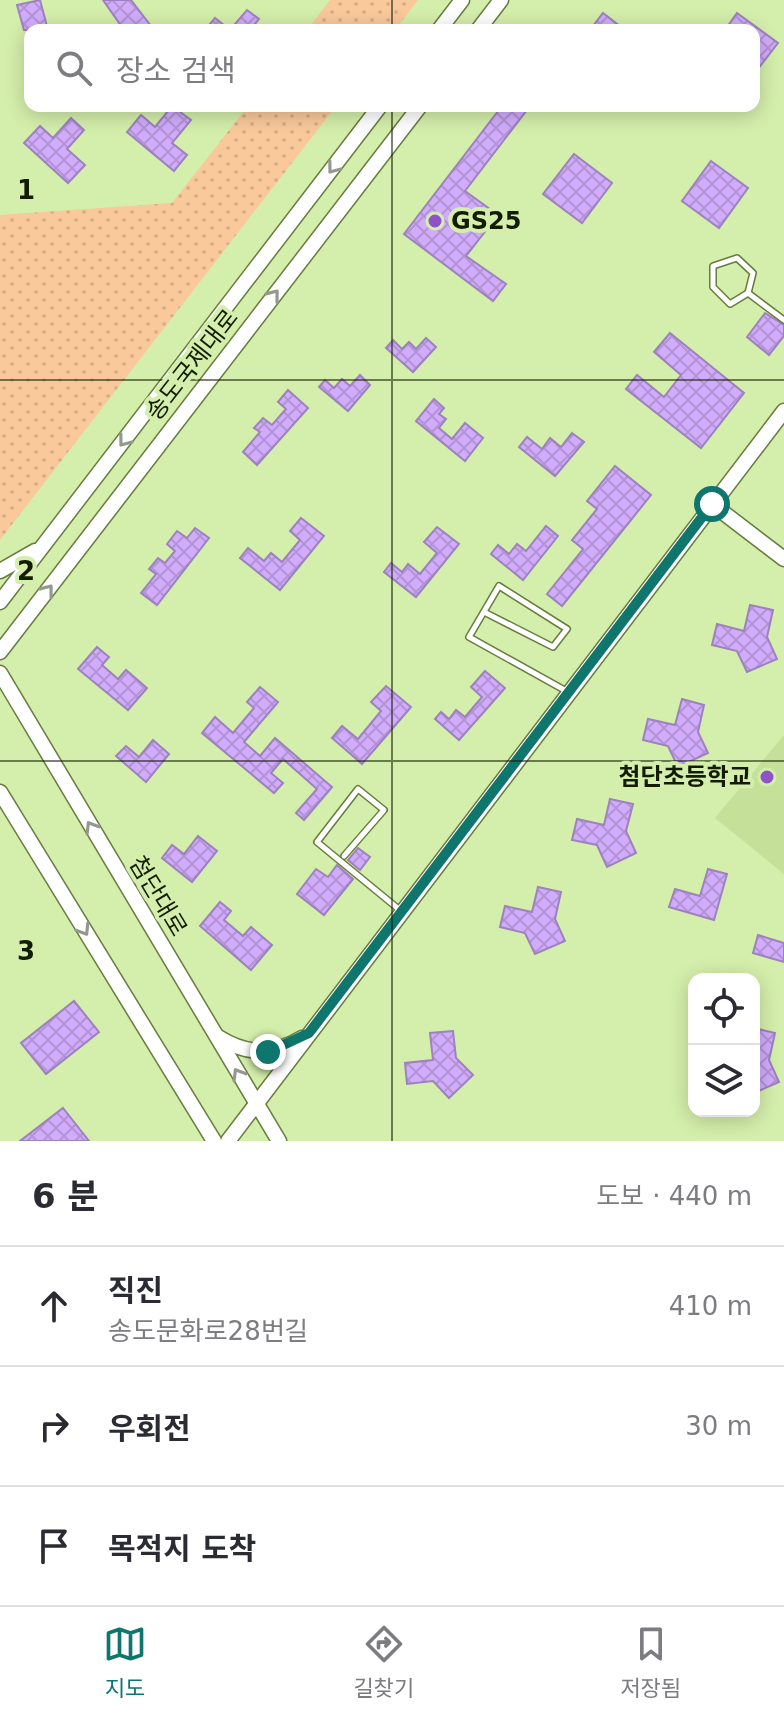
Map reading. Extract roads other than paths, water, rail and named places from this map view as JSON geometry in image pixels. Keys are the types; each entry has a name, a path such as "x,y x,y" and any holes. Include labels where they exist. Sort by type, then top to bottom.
{"main road":[{"path":"444,24 462,0"},
{"path":"483,24 501,0"},
{"name":"송도국제대로","path":"0,602 375,112"},
{"name":"송도국제대로","path":"0,652 415,112"},
{"path":"228,1141 784,411"},
{"path":"712,504 784,559"},
{"path":"0,571 42,547"},
{"name":"첨단대로","path":"0,673 279,1141"},
{"path":"1,794 214,1141"},
{"path":"215,1035 250,1052 268,1052 309,1033"}],"lane":[{"path":"737,258 753,273 748,293 730,304 713,287 713,266 737,258"},
{"path":"748,293 784,320"},
{"path":"484,612 553,647 567,629 499,586 469,637 569,693"},
{"path":"344,856 384,810 358,789 317,842 402,912"}],"place":[{"name":"GS25","path":"435,221"},
{"name":"첨단초등학교","path":"767,777"}]}
